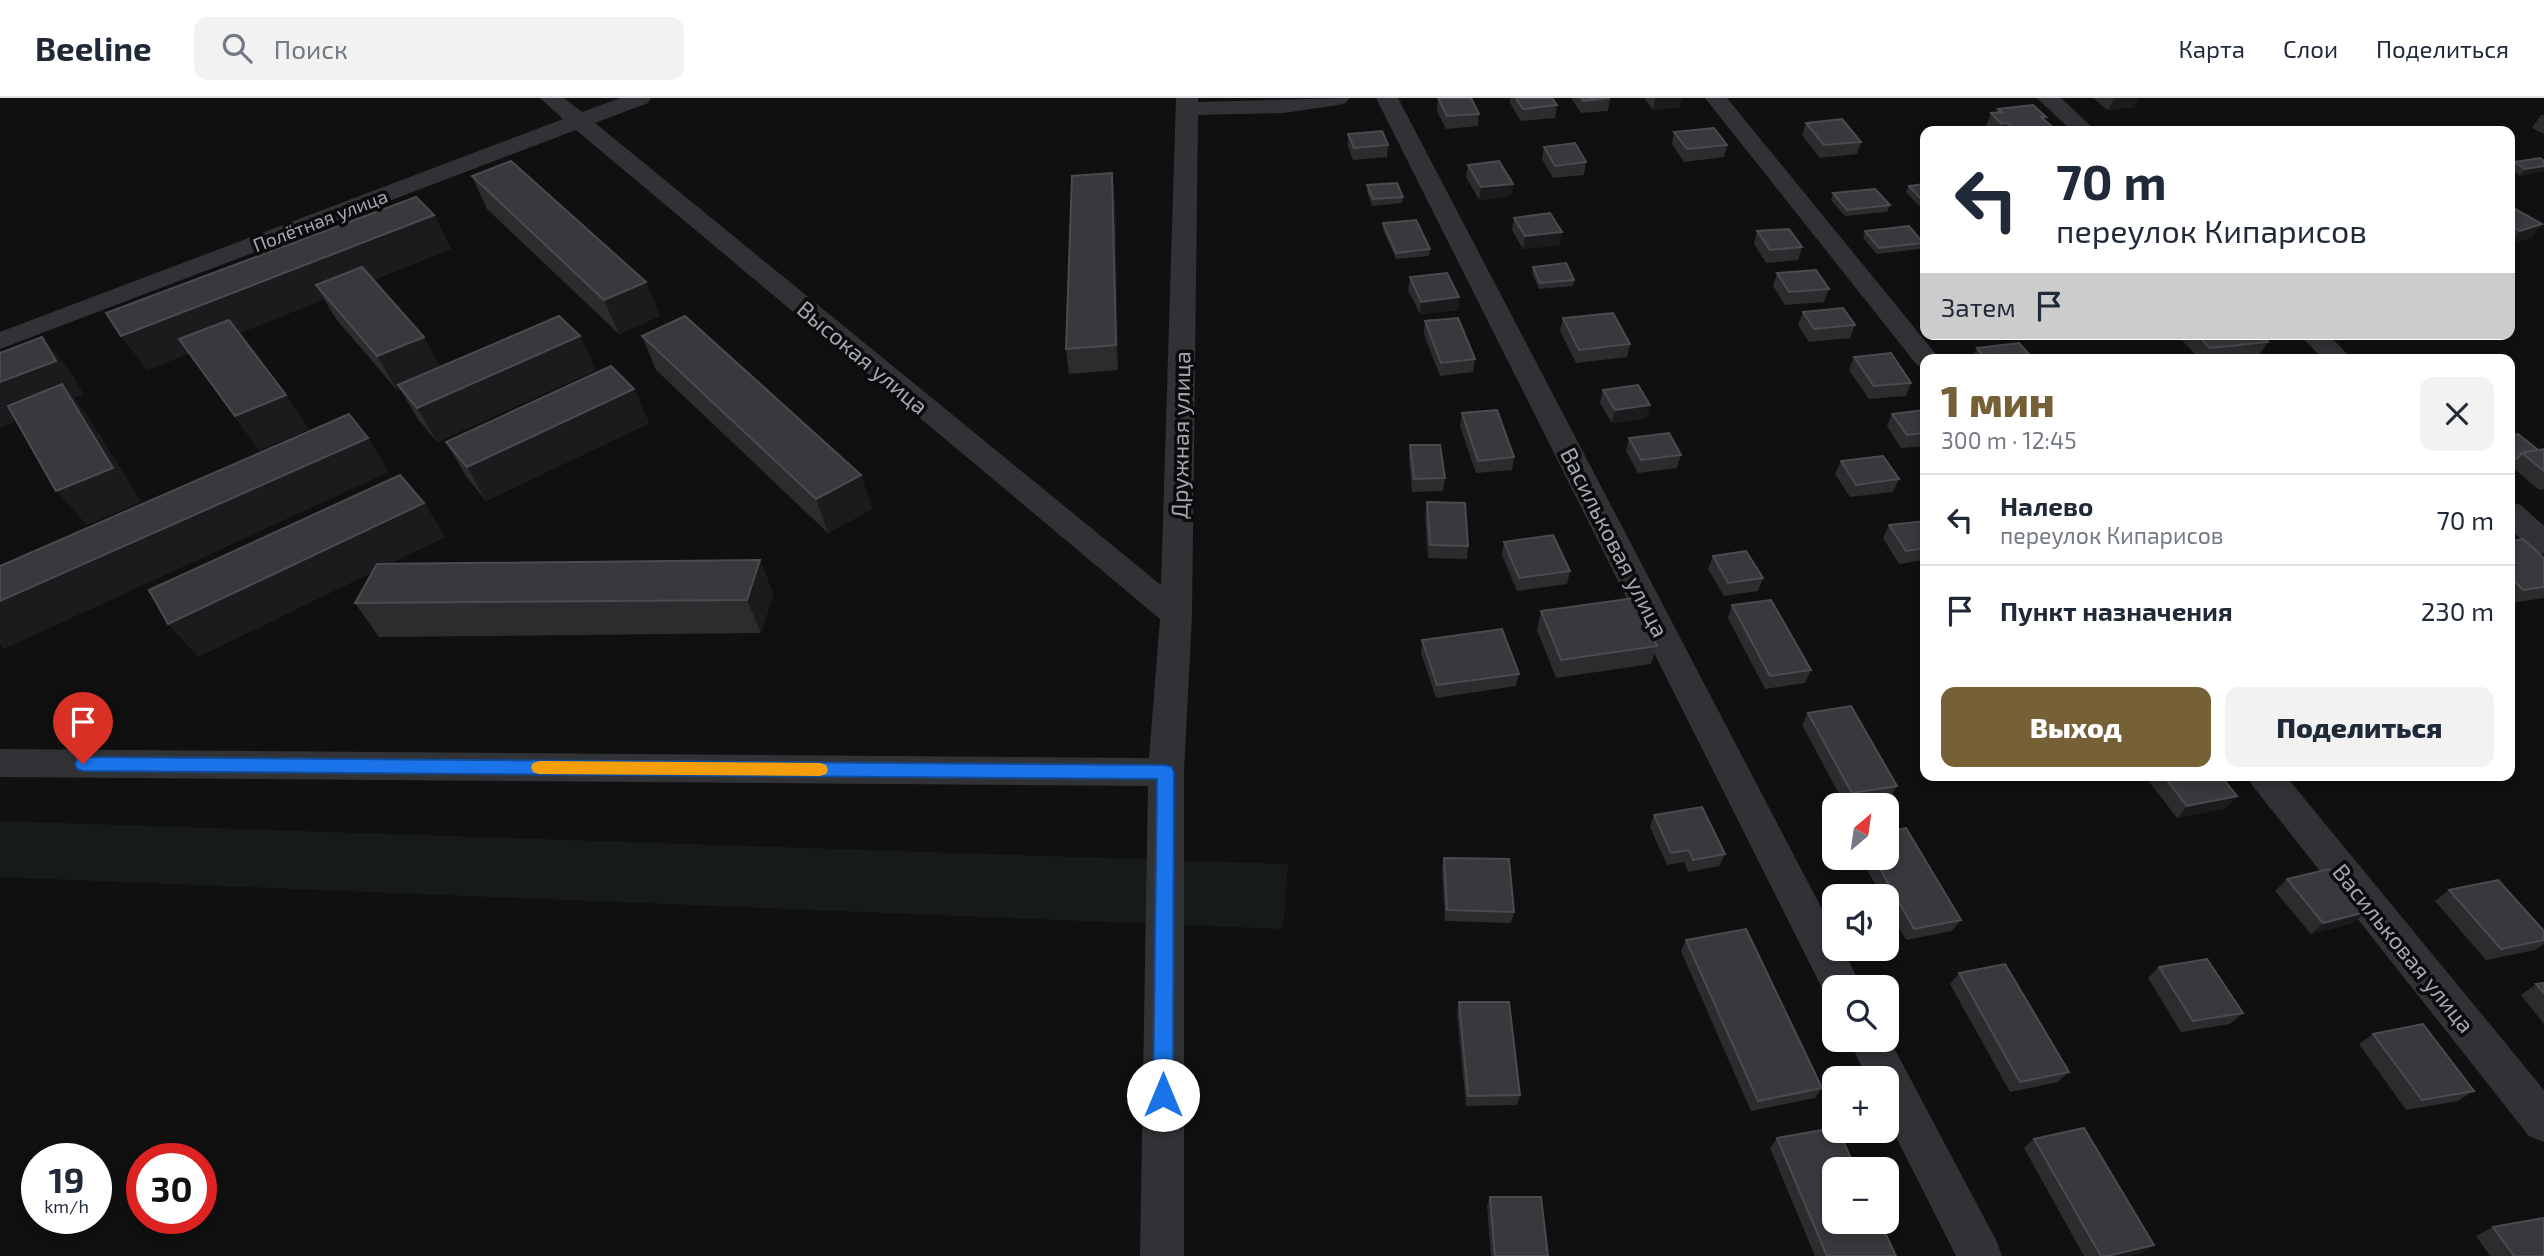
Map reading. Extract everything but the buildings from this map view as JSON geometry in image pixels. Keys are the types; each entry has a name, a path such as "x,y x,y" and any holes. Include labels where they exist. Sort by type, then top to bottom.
{"street":[{"name":"Высокая улица","path":"551,98 1176,615"},
{"name":"Полётная улица","path":"0,341 640,98"},
{"path":"1187,103 1284,106 1338,98"},
{"name":"Васильковая улица","path":"1387,98 1836,975"},
{"path":"1716,98 1923,354"},
{"path":"2048,98 2079,126"},
{"name":"Дружная улица","path":"1166,772 1176,615 1187,103"},
{"path":"2318,340 2334,354"},
{"path":"2515,517 2544,543"},
{"path":"0,763 1166,772 1162,1256"},
{"name":"Васильковая улица","path":"2269,781 2544,1122"},
{"path":"1875,1052 1980,1256"}],"shaded area":[{"path":"0,821 1288,864 1283,929 0,877"}],"slow traffic":[{"path":"539,767 820,770"}],"route":[{"path":"83,764 1166,772 1163,1095"}]}
